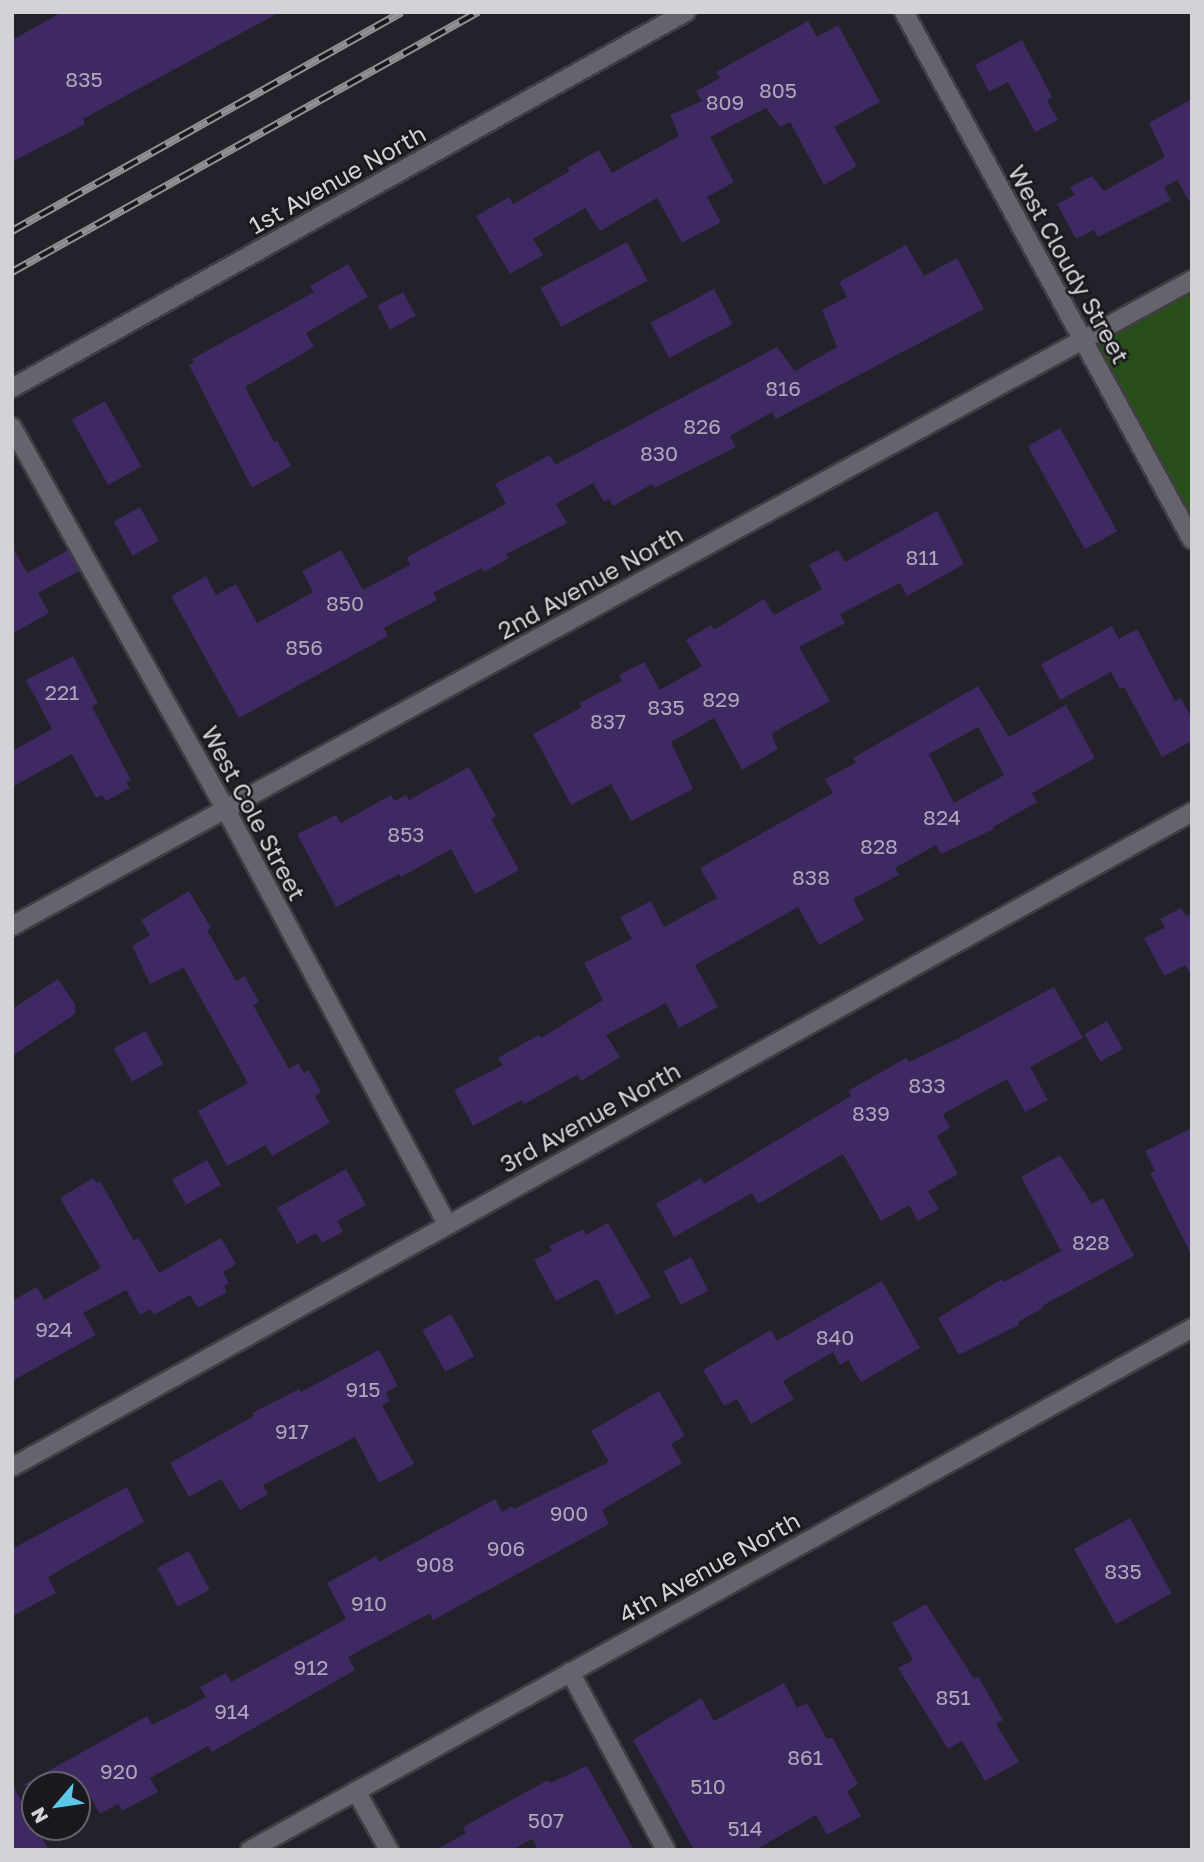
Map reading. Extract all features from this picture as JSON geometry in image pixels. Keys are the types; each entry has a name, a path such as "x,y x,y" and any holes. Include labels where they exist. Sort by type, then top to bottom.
{"street":[{"name":"1st Avenue North","path":"12,388 686,12"},
{"name":"West Cloudy Street","path":"904,12 1192,540"},
{"name":"2nd Avenue North","path":"12,926 1192,281"},
{"name":"West Cole Street","path":"12,427 226,810 447,1224"},
{"name":"3rd Avenue North","path":"12,1467 1192,812"},
{"name":"4th Avenue North","path":"250,1850 1192,1328"},
{"path":"570,1672 666,1850"},
{"path":"356,1791 389,1850"}],"green space":[{"path":"1192,281 1192,540 1083,340"}],"building":[{"path":"62,12 280,12 83,119 85,124 12,162 12,40"},
{"path":"808,21 817,37 838,25 880,102 834,127 857,166 824,185 790,122 780,127 766,108 710,137 734,182 707,197 721,222 682,243 657,198 600,231 585,208 533,239 543,255 510,274 476,216 509,197 513,204 570,171 567,168 599,150 612,173 679,136 670,115 702,101 696,91 720,78 716,72"},
{"path":"1022,40 1052,97 1047,100 1058,120 1035,132 1008,82 989,92 975,65"},
{"path":"1192,99 1192,206 1177,180 1164,187 1171,200 1098,237 1094,230 1076,239 1057,204 1075,195 1070,187 1092,176 1104,191 1165,157 1149,123"},
{"path":"627,242 648,281 561,327 540,288"},
{"path":"906,245 924,276 957,258 984,309 776,419 772,412 730,436 736,447 654,488 652,484 613,506 609,499 604,502 593,483 556,504 567,523 506,554 509,558 484,572 482,568 433,593 437,600 384,628 388,636 239,718 171,596 206,576 216,595 236,584 257,623 313,592 302,571 341,550 363,590 410,565 407,557 506,504 495,484 550,455 555,465 777,347 795,371 837,347 822,310 847,297 839,282"},
{"path":"348,264 368,297 306,333 314,347 245,387 274,442 277,440 291,466 252,488 189,365 194,363 192,359 314,292 310,286"},
{"path":"714,289 733,324 669,358 650,323"},
{"path":"403,292 416,316 390,329 377,306"},
{"path":"105,401 141,467 108,485 72,419"},
{"path":"1060,428 1117,531 1085,549 1028,446"},
{"path":"140,507 159,541 133,556 114,522"},
{"path":"937,511 964,564 907,596 900,583 840,614 845,623 799,647 830,701 776,731 772,735 778,749 742,770 714,718 671,742 693,789 631,821 611,784 571,805 533,734 582,707 579,703 622,681 619,675 644,662 660,690 702,666 686,640 711,625 714,630 764,599 774,615 822,589 809,565 838,550 845,562"},
{"path":"12,546 27,573 68,550 79,571 38,593 49,613 12,634"},
{"path":"1112,626 1119,639 1137,629 1175,701 1181,698 1192,719 1192,741 1162,757 1124,687 1120,689 1111,672 1060,700 1041,664"},
{"path":"73,656 98,703 92,707 131,780 126,782 130,788 106,801 102,795 96,798 72,754 12,787 12,751 52,729 26,680"},
{"path":"978,686 1009,737 1066,705 1095,758 1032,793 1037,802 993,827 994,829 941,854 936,845 895,868 899,875 853,899 864,920 819,945 798,907 695,965 718,1007 679,1028 666,1003 606,1035 620,1057 581,1081 577,1075 524,1104 522,1100 473,1126 454,1090 503,1065 498,1058 539,1035 541,1038 603,1000 584,963 632,939 620,917 651,901 664,927 717,898 700,868 833,793 825,779 856,763 853,758","holes":["978,727 1004,775 954,803 929,754"]},
{"path":"469,767 496,816 491,819 519,870 475,894 451,849 401,877 399,874 336,907 297,834 336,815 341,823 391,795 395,801 406,795 409,800"},
{"path":"189,891 211,928 207,930 236,981 245,976 259,1002 253,1005 289,1069 298,1063 304,1073 309,1070 321,1092 315,1096 330,1123 272,1156 266,1145 227,1166 198,1111 248,1083 184,968 150,984 132,946 150,935 141,920"},
{"path":"1181,908 1186,916 1192,913 1192,977 1185,965 1164,976 1144,938 1165,928 1160,919"},
{"path":"58,979 75,1004 75,1014 12,1056 12,1009"},
{"path":"1054,987 1083,1038 1030,1067 1048,1100 1025,1112 1007,1079 943,1114 950,1128 937,1136 958,1174 928,1191 939,1209 918,1221 909,1205 881,1221 843,1154 758,1204 752,1193 674,1237 656,1204 701,1178 704,1184 851,1096 848,1091 906,1058 909,1062 957,1039"},
{"path":"1107,1021 1123,1049 1100,1062 1084,1034"},
{"path":"145,1031 163,1064 132,1082 114,1048"},
{"path":"1192,1128 1192,1256 1150,1173 1155,1171 1145,1151"},
{"path":"1060,1155 1092,1204 1103,1198 1134,1256 1042,1306 1043,1308 1018,1322 1019,1325 959,1355 938,1318 1002,1279 1004,1282 1061,1251 1021,1177"},
{"path":"207,1160 221,1185 186,1205 172,1179"},
{"path":"346,1169 366,1205 337,1221 343,1232 322,1243 316,1233 297,1244 277,1208"},
{"path":"93,1178 96,1183 100,1181 134,1241 138,1238 142,1243 159,1273 221,1238 236,1264 223,1272 229,1283 224,1286 227,1292 198,1308 190,1295 154,1315 150,1309 140,1315 126,1290 83,1313 96,1335 12,1381 12,1301 37,1287 44,1300 101,1268 60,1198"},
{"path":"608,1223 651,1297 616,1315 598,1279 556,1301 534,1260 552,1251 549,1246 583,1229 586,1235"},
{"path":"691,1257 708,1291 681,1305 663,1271"},
{"path":"882,1281 920,1348 861,1382 848,1360 840,1365 833,1352 783,1381 794,1399 751,1424 737,1399 724,1406 703,1370 771,1330 777,1341"},
{"path":"451,1314 474,1356 445,1372 422,1330"},
{"path":"379,1350 398,1386 386,1392 390,1401 382,1405 414,1464 379,1483 355,1437 263,1485 268,1494 240,1510 221,1479 189,1497 170,1463 254,1416 252,1413 299,1389 301,1392"},
{"path":"659,1391 685,1436 671,1444 682,1463 602,1510 609,1524 433,1620 430,1613 348,1657 355,1670 212,1752 208,1746 150,1778 158,1792 122,1811 118,1804 100,1814 91,1798 91,1771 48,1771 147,1716 152,1725 206,1697 200,1687 226,1673 231,1682 346,1619 327,1583 376,1556 379,1562 495,1499 502,1512 512,1506 514,1509 609,1462 591,1431"},
{"path":"127,1487 144,1522 48,1577 56,1593 12,1616 12,1549"},
{"path":"1130,1518 1172,1593 1116,1624 1074,1549"},
{"path":"189,1551 210,1590 178,1607 157,1568"},
{"path":"926,1604 974,1679 978,1676 1003,1720 996,1724 1019,1762 985,1781 962,1741 948,1749 898,1668 913,1660 892,1623"},
{"path":"784,1683 797,1708 807,1703 827,1739 832,1737 858,1784 847,1791 861,1816 827,1835 816,1815 755,1850 694,1850 633,1740 701,1698 714,1721"},
{"path":"587,1766 634,1850 538,1850 532,1839 512,1850 436,1850 466,1833 463,1827 548,1780 550,1783"},
{"path":"12,1783 21,1800 21,1841 44,1841 49,1850 12,1850"}],"railway":[{"path":"12,231 402,12"},
{"path":"12,272 478,12"}]}
